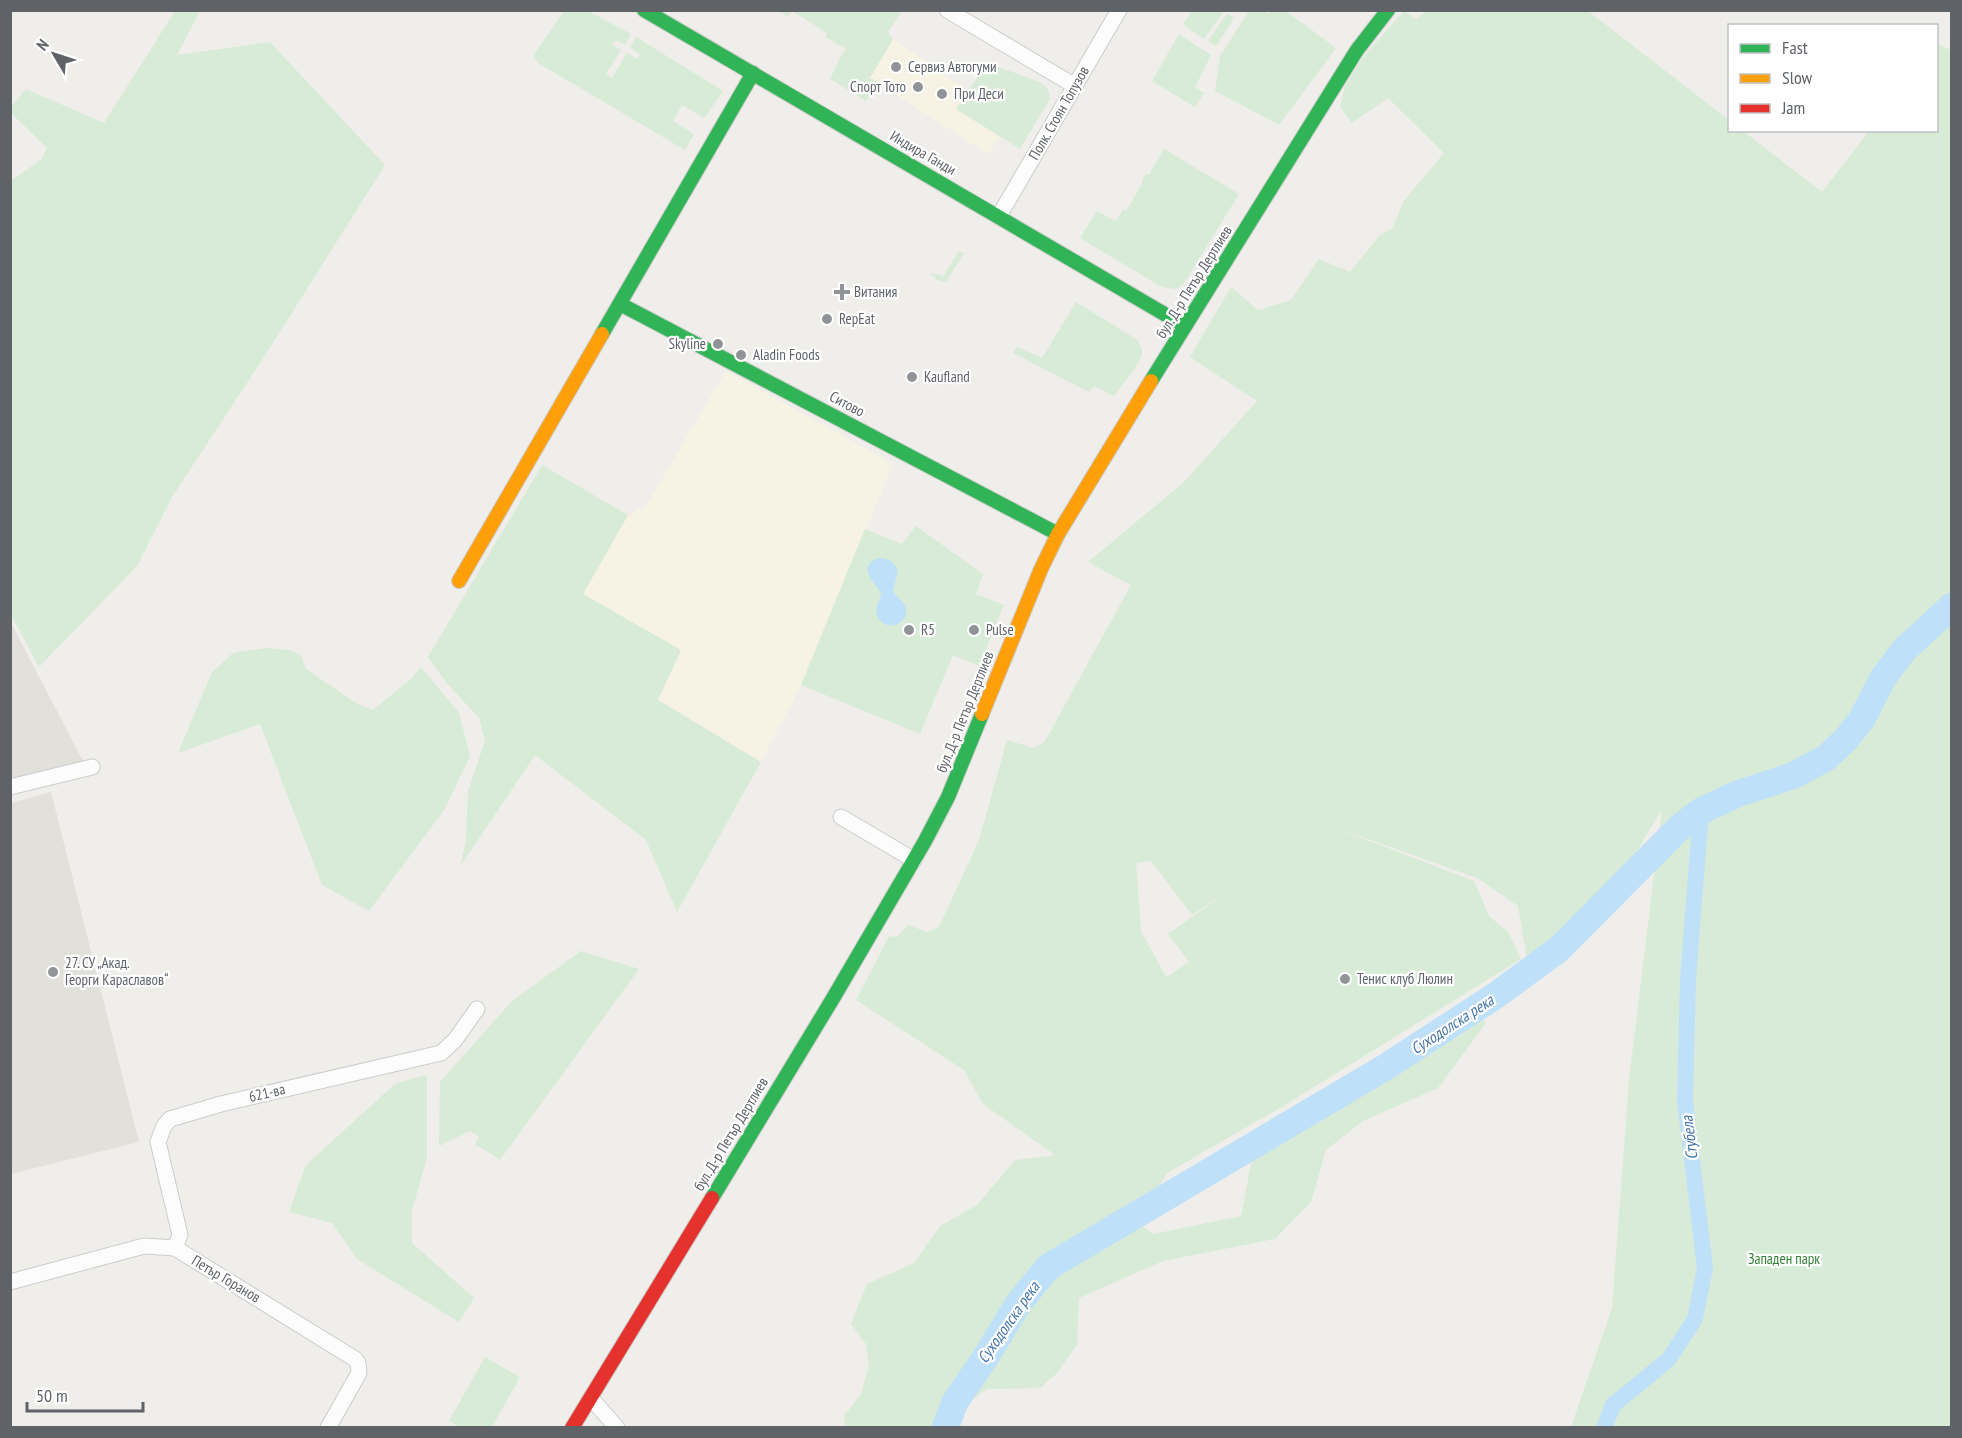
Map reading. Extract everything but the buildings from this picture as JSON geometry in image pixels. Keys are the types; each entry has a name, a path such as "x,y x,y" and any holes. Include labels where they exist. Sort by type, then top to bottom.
{"street":[{"path":"947,10 1074,86"},
{"name":"Полк. Стоян Топузов","path":"999,216 1119,10"},
{"name":"бул. Д-р Петър Дертлиев","path":"572,1428 914,860 948,797 1058,534 1357,50 1388,10"},
{"name":"Индира Ганди","path":"646,11 1185,326"},
{"path":"459,581 753,73"},
{"name":"Ситово","path":"620,304 1058,534"},
{"path":"10,787 92,767"},
{"path":"841,817 914,860"},
{"name":"621-ва","path":"175,1248 180,1235 158,1142 164,1126 170,1119 221,1104 441,1053 456,1040 477,1009"},
{"name":"Петър Горанов","path":"10,1282 144,1246 175,1248 355,1359 359,1368 357,1378 327,1428"},
{"path":"591,1398 617,1428"}],"shaded area":[{"path":"893,39 968,91 956,109 1000,137 988,154 870,78"},
{"path":"726,371 893,464 801,685 761,762 658,699 681,651 583,594 628,515 631,516 637,508 643,511"},
{"path":"11,623 83,761 11,779"},
{"name":"27. СУ „Акад. Георги Караславов“","path":"51,792 139,1142 11,1174 11,803"}],"green space":[{"name":"Западен парк","path":"1560,10 1563,13 1565,11 1588,11 1728,119 1728,132 1744,132 1822,192 1868,132 1938,132 1938,44 1951,50 1951,1427 1571,1427 1612,1308 1629,1080 1662,809 1628,866 1558,940 1527,960 1518,906 1477,878 1323,823 1474,881 1489,916 1508,932 1521,959 1285,1105 1167,1173 1136,1222 1153,1234 1241,1216 1253,1154 1479,1014 1486,1023 1438,1088 1363,1121 1326,1150 1311,1202 1275,1239 1163,1261 1079,1298 1077,1345 1056,1374 1040,1388 987,1389 936,1427 845,1427 844,1416 861,1394 869,1365 866,1344 851,1324 867,1284 914,1263 940,1226 977,1205 1015,1160 1055,1155 983,1104 964,1070 856,1000 889,936 897,937 908,925 927,932 939,927 979,840 1007,740 1034,748 1045,741 1131,585 1088,562 1184,482 1257,401 1190,357 1231,287 1258,310 1291,300 1319,259 1350,272 1380,235 1392,229 1403,202 1444,153 1388,98 1352,123 1340,107 1345,86 1363,57 1404,11 1416,19 1427,11","holes":["1151,861 1192,915 1231,889 1168,934 1189,962 1166,977 1141,931 1136,863"]},
{"path":"175,11 200,11 177,55 270,42 385,165 172,497 137,566 39,667 11,615 10,181 41,160 47,148 11,113 11,107 26,89 104,123"},
{"path":"564,11 588,11 631,34 625,45 616,40 612,45 621,50 606,74 612,78 627,53 638,59 640,54 630,48 636,37 723,91 704,118 682,105 673,121 694,134 685,150 538,63 533,56"},
{"path":"778,11 792,11 788,16"},
{"path":"792,11 902,11 888,32 893,39 870,78 877,82 866,101 830,79 837,62 846,49 825,37 827,33"},
{"path":"1192,11 1224,11 1204,39 1183,24"},
{"path":"1249,11 1264,11 1269,14 1271,11 1288,11 1336,48 1279,125 1215,91 1220,56"},
{"path":"1227,13 1234,18 1216,46 1208,41"},
{"path":"1179,34 1211,55 1195,87 1204,93 1195,107 1152,81"},
{"path":"987,63 1040,82 1048,89 1050,99 1020,149 956,109"},
{"path":"1164,149 1239,194 1183,285 1175,289 1162,287 1080,238 1097,211 1116,221 1123,209 1126,211 1146,174 1149,175"},
{"path":"959,251 964,253 946,282 937,280 931,274 943,276"},
{"path":"1076,302 1136,339 1141,348 1139,361 1114,396 1094,386 1089,392 1013,353 1017,347 1042,358"},
{"path":"542,465 628,515 583,594 681,650 658,700 761,762 677,912 646,840 535,755 461,865 466,839 468,791 485,741 479,718 445,681 428,657"},
{"name":"R5","path":"916,526 983,574 976,594 1004,605 979,666 953,655 920,734 801,685 865,529 902,544"},
{"path":"266,648 290,650 301,656 306,669 356,703 373,710 412,678 421,667 459,713 470,756 444,810 369,911 322,885 260,724 178,753 212,672 233,653"},
{"path":"581,951 639,969 500,1160 475,1144 479,1137 470,1131 439,1146 440,1082 512,1001"},
{"path":"427,1075 427,1158 412,1210 412,1243 474,1298 459,1322 357,1259 332,1223 289,1212 306,1165 396,1083"},
{"path":"485,1357 520,1377 492,1427 460,1427 449,1421"}],"water":[{"path":"878,558 890,561 898,571 893,591 904,604 906,613 905,618 896,625 885,624 877,615 876,609 881,593 869,575 868,566"}],"waterway":[{"name":"Суходолска река","path":"945,1428 955,1402 1018,1304 1048,1267 1384,1068 1495,996 1559,949 1680,827 1701,811 1737,794 1792,776 1826,758 1847,738 1862,719 1883,678 1904,650 1952,606"},
{"name":"Стубела","path":"1604,1428 1613,1405 1669,1359 1695,1319 1705,1268 1685,1101 1688,979 1701,811"}],"traffic: fast":[{"path":"644,10 1185,326"},
{"path":"1151,381 1357,50 1388,10"},
{"path":"602,334 753,73"},
{"path":"620,304 1058,534"},
{"path":"712,1198 925,841 948,797 982,714"}],"traffic: slow":[{"path":"459,581 602,334"},
{"path":"982,714 1041,569 1058,534 1151,381"}],"traffic: jam":[{"path":"572,1428 712,1198"}],"place":[{"name":"Сервиз Автогуми","path":"896,67"},
{"name":"Спорт Тото","path":"918,87"},
{"name":"При Деси","path":"942,94"},
{"name":"Витания","path":"842,292"},
{"name":"RepEat","path":"827,319"},
{"name":"Skyline","path":"718,344"},
{"name":"Aladin Foods","path":"741,355"},
{"name":"Kaufland","path":"912,377"},
{"name":"R5","path":"909,630"},
{"name":"Pulse","path":"974,630"},
{"name":"27. СУ „Акад. Георги Караславов“","path":"53,972"},
{"name":"Тенис клуб Люлин","path":"1345,979"}]}
